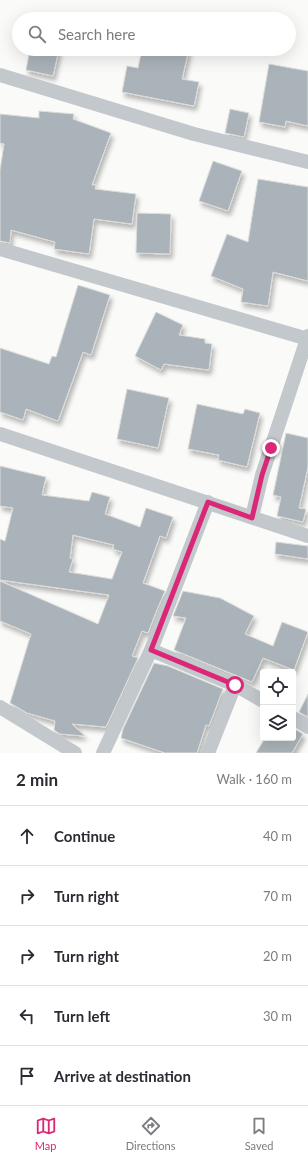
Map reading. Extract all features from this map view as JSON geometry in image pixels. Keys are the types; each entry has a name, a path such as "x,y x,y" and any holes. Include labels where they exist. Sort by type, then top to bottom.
{"street":[{"path":"0,75 194,134 308,162"},
{"path":"0,249 308,337 262,475 252,518"},
{"path":"0,434 308,536"},
{"path":"103,753 151,650 208,502"},
{"path":"151,650 235,685 260,699"},
{"path":"208,753 235,685"},
{"path":"0,707 75,753"},
{"path":"296,720 308,727"}],"building":[{"path":"29,56 57,56 53,76 26,70"},
{"path":"141,56 187,56 182,79 199,82 194,106 122,92 127,66 138,68"},
{"path":"269,64 308,71 308,126 286,121 285,127 259,122"},
{"path":"230,109 249,113 244,137 225,133"},
{"path":"39,111 74,114 73,119 111,133 92,185 96,185 95,189 136,194 132,224 94,219 89,254 54,249 55,242 11,230 10,243 0,241 0,170 4,144 0,143 0,114 39,118"},
{"path":"213,161 242,171 228,211 199,201"},
{"path":"258,179 308,187 308,281 273,272 268,306 241,302 243,289 211,276 227,234 248,242"},
{"path":"137,213 171,214 170,254 136,253"},
{"path":"78,285 110,295 91,355 83,352 58,421 26,409 23,420 0,412 0,348 49,364 52,356 56,357"},
{"path":"156,312 183,325 179,335 205,339 205,343 212,344 209,370 164,364 161,370 135,356"},
{"path":"127,389 169,398 158,448 117,439"},
{"path":"197,404 243,414 245,409 260,413 247,467 218,460 219,455 188,449"},
{"path":"286,433 308,438 308,467 299,508 306,509 303,522 277,516 281,497 273,495"},
{"path":"0,466 46,477 42,495 89,501 92,492 110,497 105,514 140,527 146,508 173,517 166,538 160,536 143,583 165,591 148,633 142,631 132,656 138,658 106,727 72,724 85,736 60,734 54,730 55,721 27,713 10,703 31,634 0,621 0,581 98,624 109,595 0,580 0,539 5,541 13,508 0,506","holes":["73,535 114,545 113,549 122,552 112,579 69,572 73,559 70,558"]},
{"path":"276,542 308,546 308,559 275,554"},
{"path":"183,591 220,598 254,616 245,634 273,646 282,622 308,632 294,669 263,658 252,682 174,650 186,618 173,616"},
{"path":"154,663 168,666 223,689 209,726 206,725 197,753 165,753 121,738 123,729"},
{"path":"308,694 308,717 299,712"},
{"path":"296,730 303,734 292,753 256,753 263,741 296,741"}],"route":[{"path":"235,685 151,650 208,502 252,518 262,475 271,448"}]}
